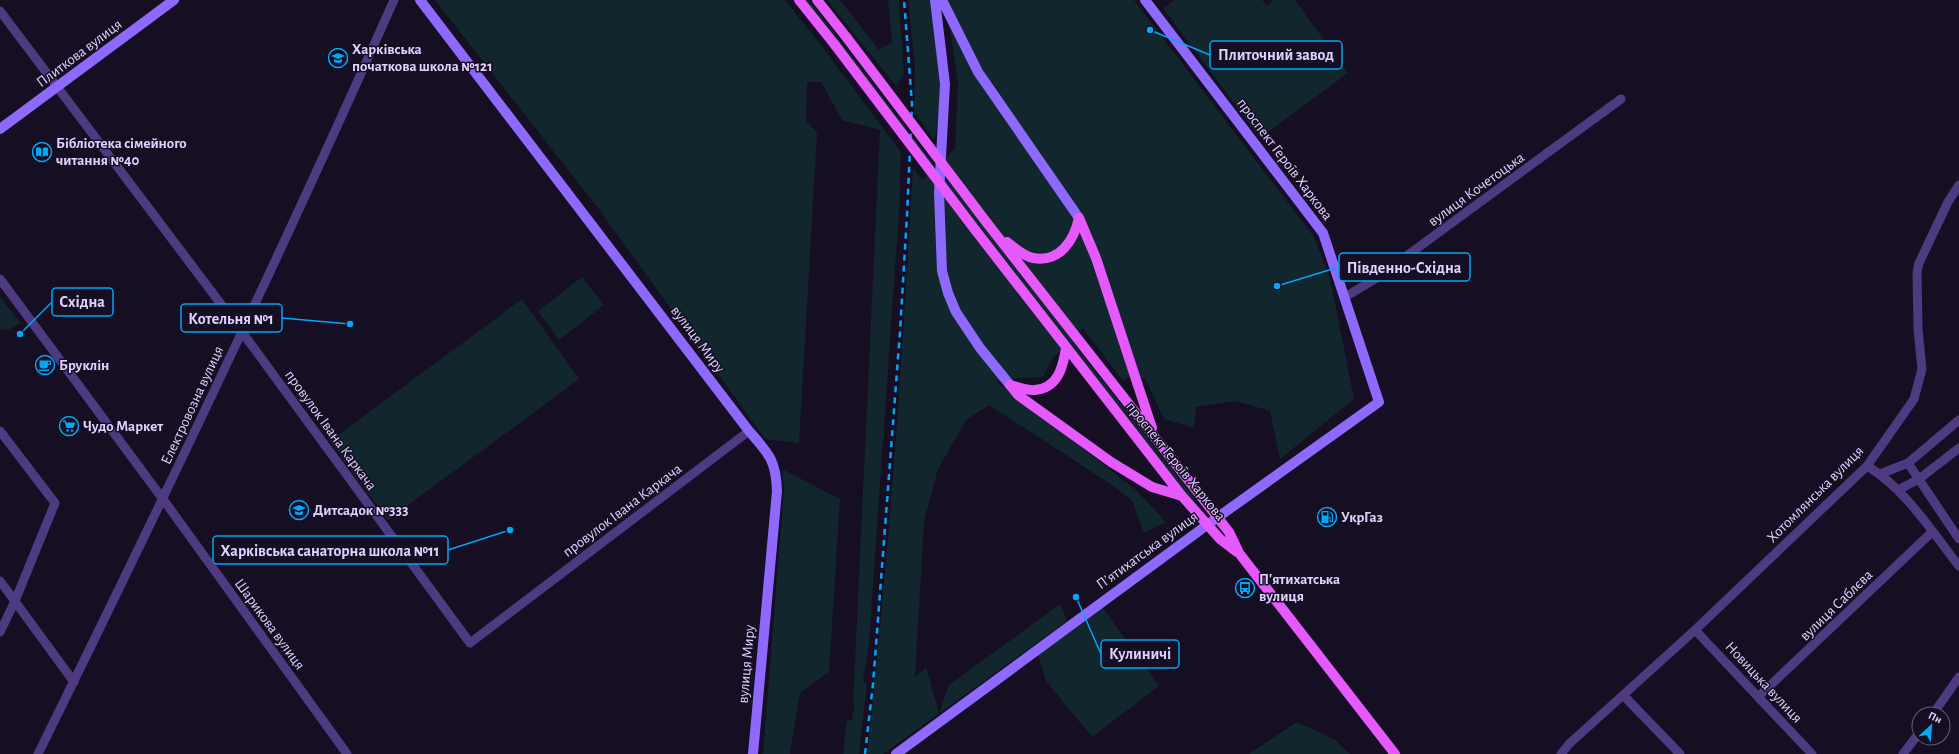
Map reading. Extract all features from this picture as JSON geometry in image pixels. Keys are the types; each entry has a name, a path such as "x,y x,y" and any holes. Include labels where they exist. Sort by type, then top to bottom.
{"main road":[{"name":"проспект Героїв Харкова","path":"800,0 1066,348 1182,496 1220,539 1239,554"},
{"name":"проспект Героїв Харкова","path":"817,0 996,235 1218,517 1229,532 1239,554 1395,754"},
{"path":"996,235 1025,255 1034,258 1056,255 1069,243 1076,231 1079,218"},
{"path":"1079,218 1096,258 1154,434"},
{"path":"1010,385 1034,390 1049,386 1059,376 1066,348"},
{"path":"1010,385 1018,395 1111,462 1152,487 1182,496"}],"street":[{"name":"Плиткова вулиця","path":"0,129 58,88 174,0"},
{"name":"Електровозна вулиця","path":"38,754 163,499 242,332 307,194 394,0"},
{"name":"вулиця Миру","path":"420,0 749,431 770,455 776,473 777,491 753,754"},
{"path":"935,0 945,84 939,193 942,271 948,293 956,312 980,348 1010,385"},
{"path":"942,0 978,72 1079,218"},
{"name":"проспект Героїв Харкова","path":"1145,0 1323,233 1379,402"},
{"name":"провулок Івана Каркача","path":"0,11 242,332 470,643 749,431"},
{"name":"вулиця Кочетоцька","path":"1345,297 1376,280 1621,99"},
{"name":"Хотомлянська вулиця","path":"1561,754 1569,744 1695,630 1867,466 1914,399 1922,368 1918,329 1917,272 1948,202 1959,184"},
{"name":"Шарикова вулиця","path":"0,279 163,499 347,754"},
{"name":"П’ятихатська вулиця","path":"900,753 1207,525 1379,402"},
{"path":"1880,474 1908,463 1959,420"},
{"path":"0,431 54,504 15,601 0,632"},
{"path":"1898,490 1919,479 1959,448"},
{"path":"1908,463 1959,539"},
{"path":"1867,466 1880,474 1898,490 1959,566"},
{"name":"вулиця Саблєва","path":"1758,697 1932,532"},
{"path":"0,581 74,682"},
{"name":"Новицька вулиця","path":"1695,630 1812,754"},
{"path":"1939,706 1959,677"},
{"path":"1623,695 1680,754"},
{"path":"1903,754 1911,744"}],"shaded area":[{"path":"435,0 785,0 901,152 899,211 869,643 863,681 867,684 859,754 843,754 847,721 852,720 855,702 853,704 880,130 842,120 821,82 807,82 806,121 817,133 799,443 765,439 598,208"},
{"path":"805,0 809,0 936,167 955,149 958,84 946,0 1134,0 1314,237 1330,278 1354,399 1280,459 1270,411 1236,401 1196,407 1194,428 1164,419 1145,378 1128,377 1123,381 1083,328 1071,340 1196,500 1193,502 1069,342 1053,358 1043,377 1019,378 997,382 1136,490 1166,522 1144,533 1132,501 1109,483 989,405 966,420 938,469 924,521 915,677 926,667 939,713 949,685 1060,604 1067,621 883,754 867,754 882,608 894,461 913,168 922,180 934,169"},
{"path":"827,0 840,0 879,50 892,42 888,0 899,0 904,74 896,86"},
{"path":"908,0 933,0 941,70 940,104 934,140 914,112 915,68"},
{"path":"1175,0 1262,0 1267,5 1274,0 1295,0 1348,73 1260,138 1163,8"},
{"path":"582,277 604,305 559,340 538,311"},
{"path":"0,297 21,323 8,330 0,329"},
{"path":"522,299 579,379 388,520 330,441"},
{"path":"782,469 840,499 829,672 800,693 790,754 763,754 784,490"},
{"path":"1100,604 1159,686 1092,737 1046,681 1038,654"},
{"path":"1297,722 1334,739 1350,754 1249,754"}],"railway":[{"path":"865,754 873,684 900,332 907,215 912,104 904,0"}],"place":[{"name":"Плиточний завод","path":"1150,30"},
{"name":"Харківська початкова школа №121","path":"338,58"},
{"name":"Бібліотека сімейного читання №40","path":"42,152"},
{"name":"Південно-Східна","path":"1277,286"},
{"name":"Котельня №1","path":"350,324"},
{"name":"Східна","path":"20,334"},
{"name":"Бруклін","path":"45,365"},
{"name":"Чудо Маркет","path":"69,426"},
{"name":"Дитсадок №333","path":"299,510"},
{"name":"УкрГаз","path":"1327,517"},
{"name":"Харківська санаторна школа №11","path":"510,530"},
{"name":"П'ятихатська вулиця","path":"1245,588"},
{"name":"Кулиничі","path":"1076,597"}]}
